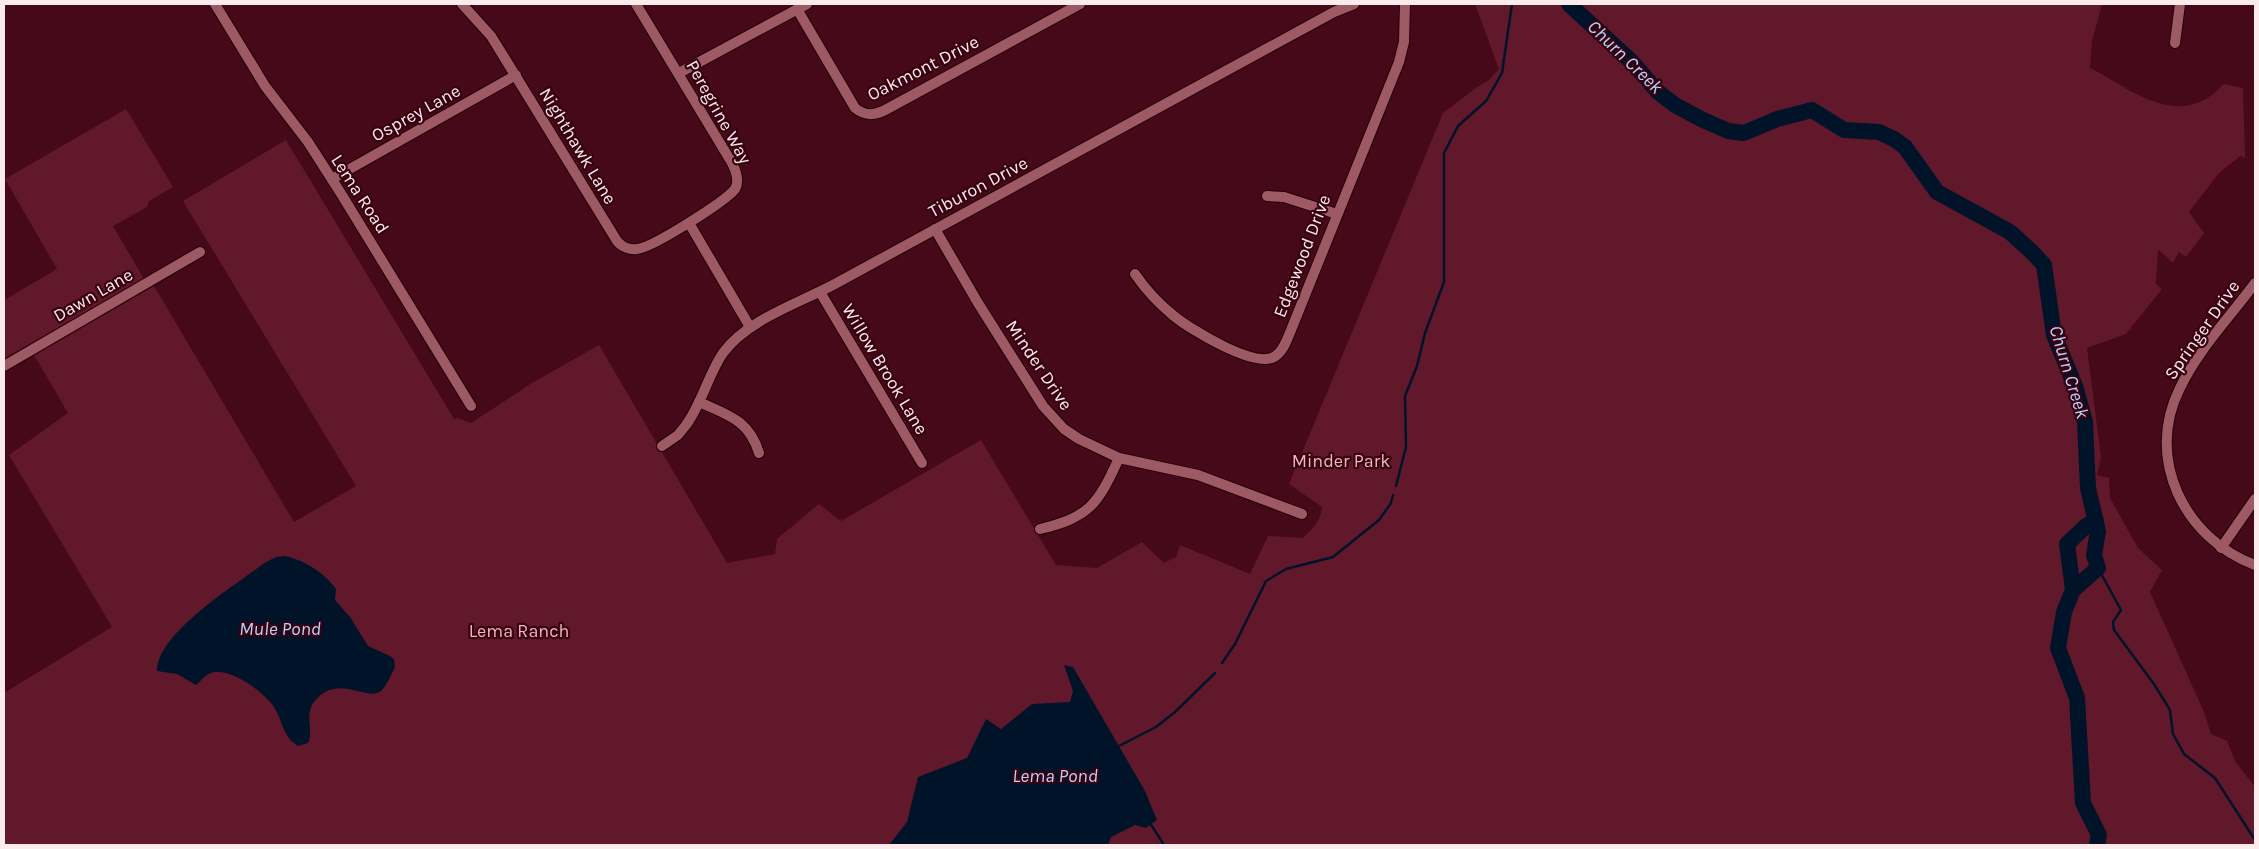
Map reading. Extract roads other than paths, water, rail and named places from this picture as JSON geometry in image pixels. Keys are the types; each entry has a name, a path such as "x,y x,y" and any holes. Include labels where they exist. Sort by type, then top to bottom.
{"street":[{"name":"Lema Road","path":"215,4 265,86 308,142 332,179 381,256 471,406"},
{"name":"Nighthawk Lane","path":"462,4 491,36 620,244 630,249 639,249 689,223"},
{"name":"Peregrine Way","path":"636,4 732,163 737,178 737,184 732,192 689,223"},
{"path":"679,73 807,4"},
{"name":"Oakmont Drive","path":"797,9 856,108 863,114 872,114 887,109 1080,4"},
{"name":"Tiburon Drive","path":"662,446 682,430 691,418 723,353 750,327 820,292 1334,12 1354,4"},
{"name":"Edgewood Drive","path":"1135,274 1158,302 1188,326 1252,358 1270,359 1278,354 1289,335 1336,214 1399,62 1404,42 1405,4"},
{"path":"2174,43 2180,4"},
{"name":"Osprey Lane","path":"332,179 516,75"},
{"path":"1267,196 1284,197 1336,214"},
{"path":"689,223 750,327"},
{"name":"Minder Drive","path":"936,229 978,303 1043,406 1064,429 1079,439 1119,458 1198,475 1302,514"},
{"name":"Dawn Lane","path":"4,366 200,252"},
{"name":"Springer Drive","path":"2255,283 2180,387 2173,407 2168,432 2168,461 2176,490 2192,520 2207,537 2221,548 2255,565"},
{"name":"Willow Brook Lane","path":"820,292 922,463"},
{"path":"699,402 746,427 753,435 759,453"},
{"path":"1040,528 1065,523 1082,514 1102,491 1119,458"},
{"path":"2221,548 2255,499"}],"water":[{"name":"Mule Pond","path":"285,556 307,564 331,583 336,589 335,600 350,617 368,646 394,659 395,667 384,688 376,693 342,688 323,693 311,707 309,717 310,738 308,743 298,746 289,738 277,712 269,701 255,688 237,677 219,672 211,673 196,685 177,674 157,671 160,656 170,641 201,610 266,562 276,557"},
{"name":"Lema Pond","path":"1064,665 1073,667 1145,791 1157,820 1146,828 1135,825 1111,837 1108,845 889,845 907,822 918,777 967,758 986,719 1001,729 1032,704 1070,702 1073,691"}],"waterway":[{"path":"1396,486 1406,447 1405,396 1417,366 1425,333 1444,282 1444,153 1458,126 1486,101 1502,73 1512,4"},
{"name":"Churn Creek","path":"1569,4 1632,62 1658,92 1675,105 1728,131 1744,133 1777,119 1812,110 1844,130 1879,132 1894,139 1905,147 1937,192 2010,232 2044,265 2054,335 2075,386 2085,422 2088,488 2098,531 2094,555 2098,568 2073,590"},
{"path":"1222,663 1235,644 1266,581 1286,569 1333,557 1379,520 1391,503 1393,495"},
{"name":"Churn Creek","path":"2096,521 2086,526 2067,544 2073,590 2064,612 2058,648 2077,698 2083,803 2099,835 2097,845"},
{"path":"2098,568 2121,610 2113,622 2114,630 2154,684 2170,710 2173,734 2184,754 2215,778 2255,840"},
{"path":"1117,747 1156,727 1175,712 1215,673"},
{"path":"1150,823 1164,845"}],"park label":[{"name":"Minder Park","path":"1341,461"},
{"name":"Lema Ranch","path":"519,631"}]}
